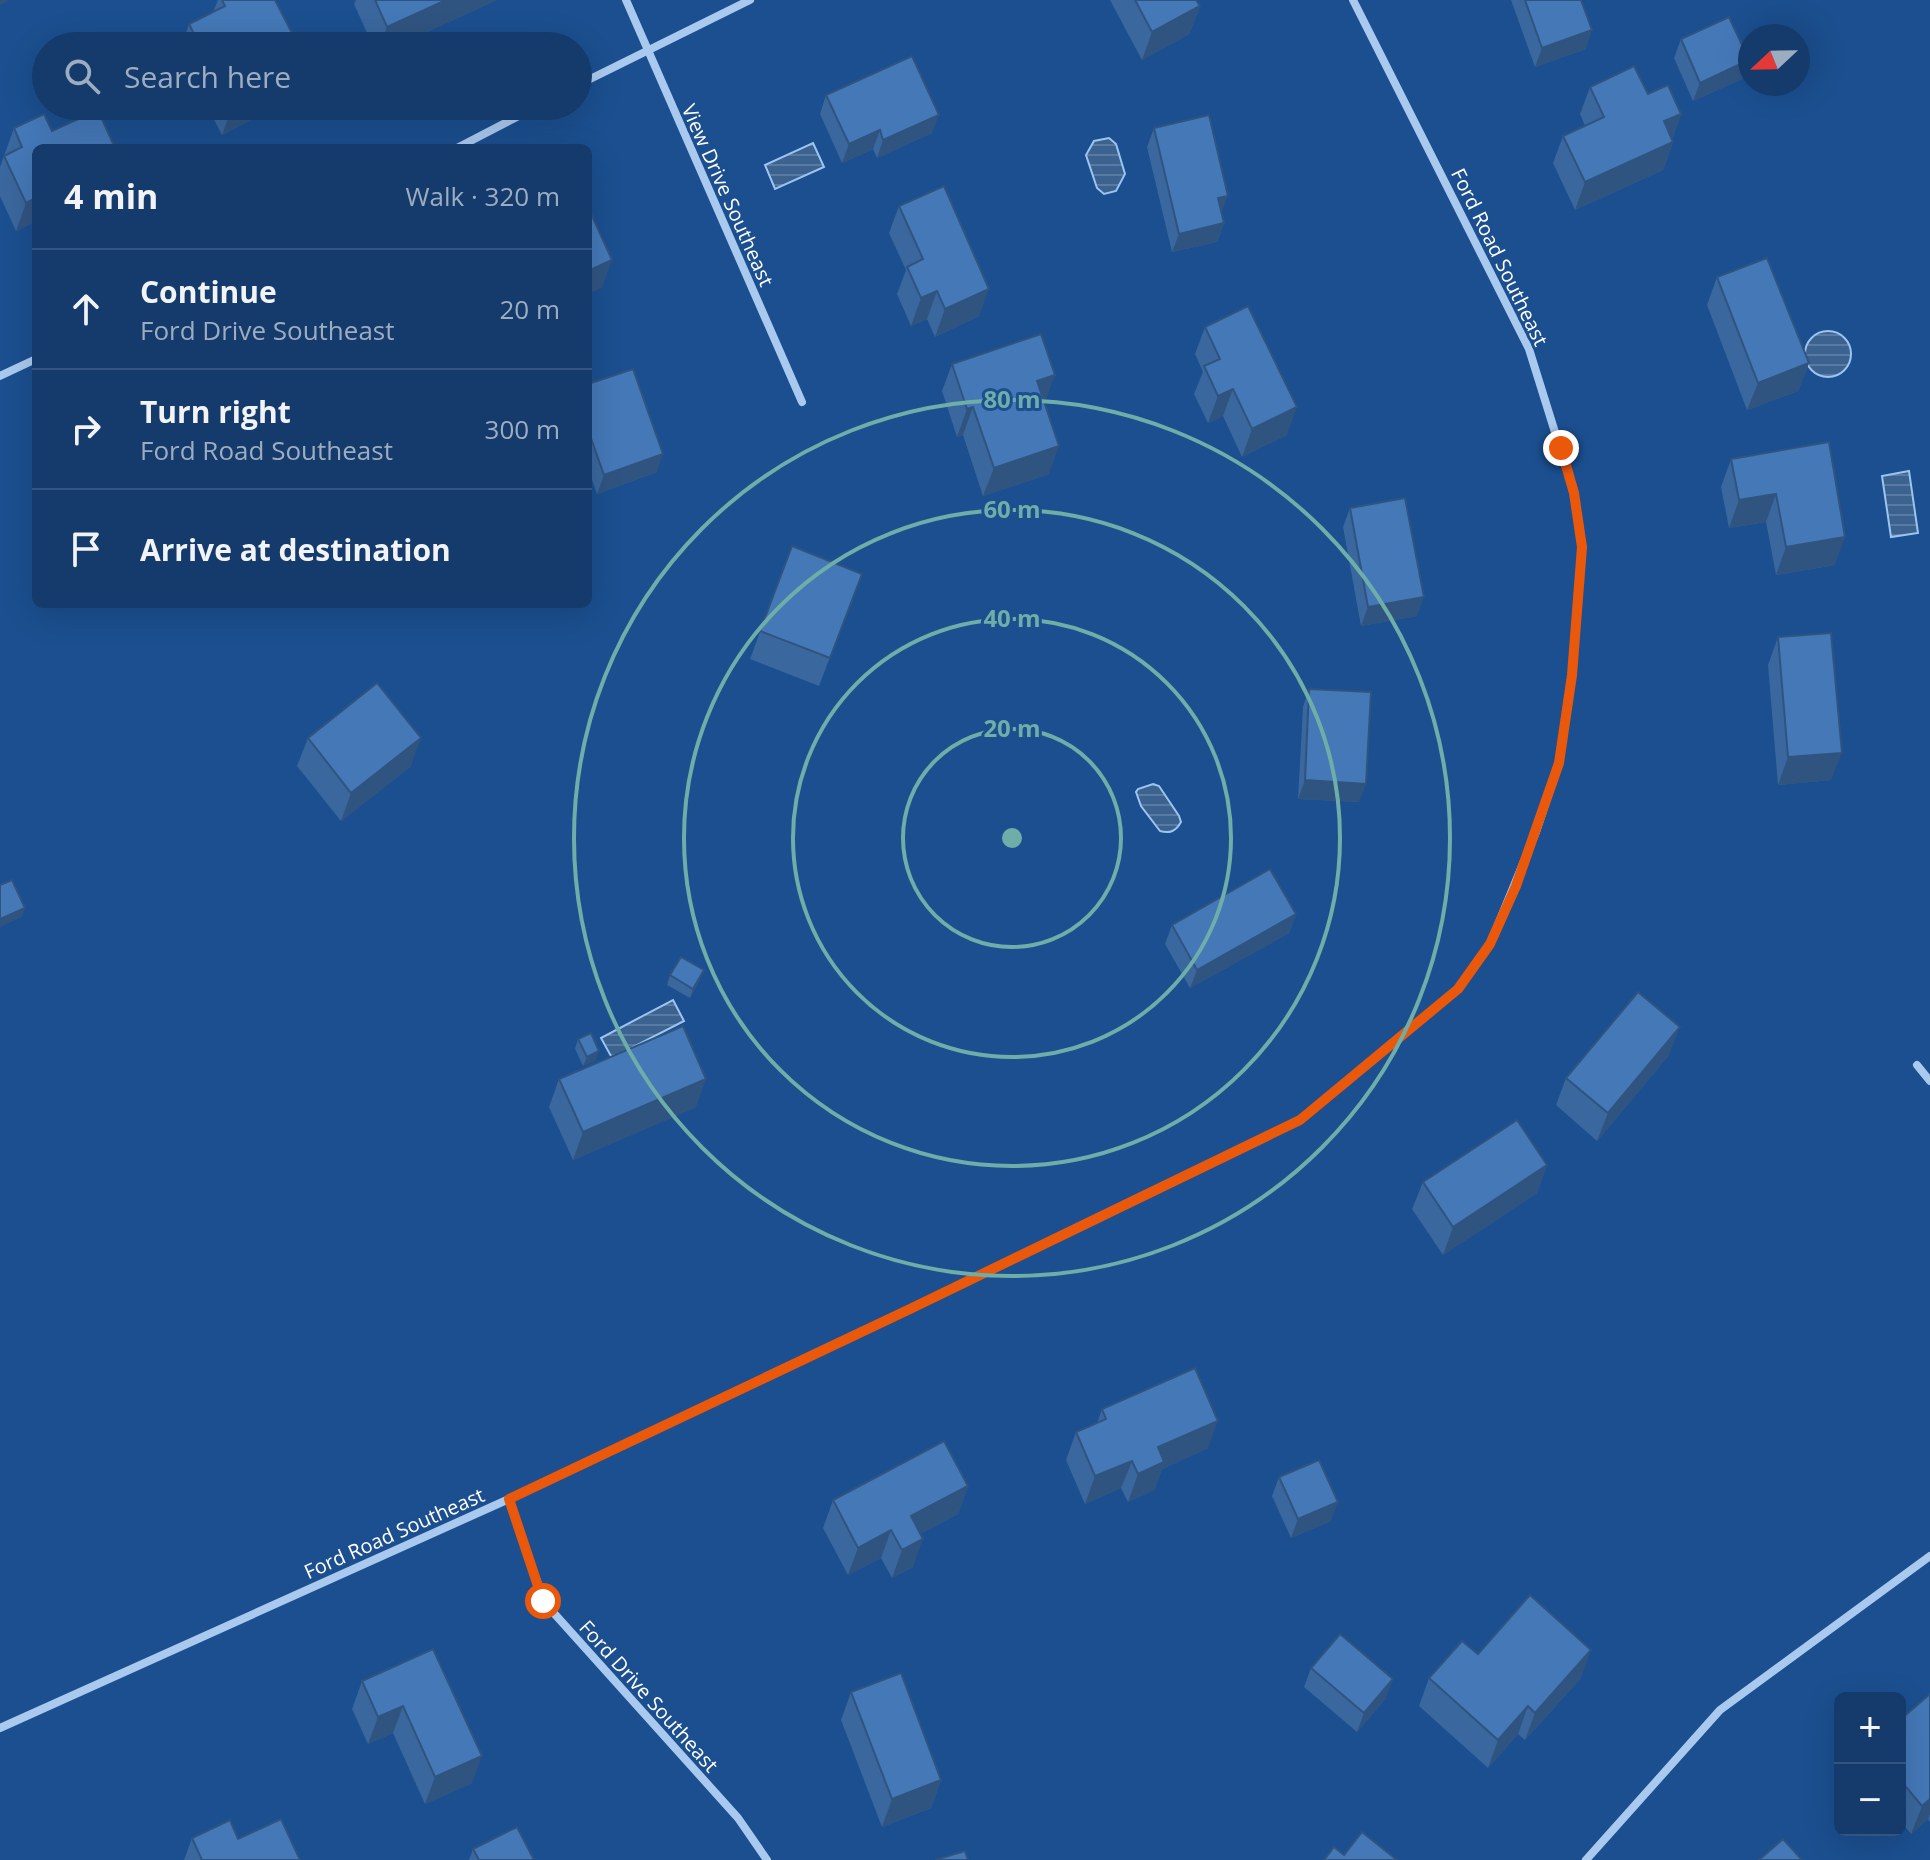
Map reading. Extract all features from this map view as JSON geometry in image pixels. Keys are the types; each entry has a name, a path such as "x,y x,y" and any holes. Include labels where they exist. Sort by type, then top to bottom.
{"street":[{"name":"View Drive Southeast","path":"626,0 802,402"},
{"path":"592,78 750,0"},
{"name":"Ford Road Southeast","path":"0,1728 509,1499 1300,1120 1458,989 1490,944 1526,859 1559,763 1572,675 1582,547 1574,493 1529,349 1353,0"},
{"path":"465,144 511,120"},
{"path":"0,376 32,361"},
{"path":"1917,1065 1930,1081"},
{"name":"Ford Drive Southeast","path":"509,1499 543,1601 738,1818 767,1860"},
{"path":"1586,1860 1720,1710 1930,1556"}],"water":[{"path":"1109,138 1116,144 1125,174 1116,191 1104,194 1097,188 1086,155 1094,141"},
{"path":"813,143 824,167 775,189 765,165"},
{"path":"1828,331 1837,332 1844,338 1850,345 1850,363 1844,370 1837,376 1828,377 1819,376 1812,370 1806,363 1805,354 1806,345 1812,338 1819,332"},
{"path":"1909,471 1918,533 1891,537 1882,476"},
{"path":"1153,784 1159,786 1179,816 1181,822 1172,831 1160,831 1141,806 1136,792"},
{"path":"673,1000 684,1021 612,1058 601,1038"}],"building":[{"path":"222,0 275,0 291,32 193,32 189,24 225,6"},
{"path":"375,0 446,0 387,27"},
{"path":"1135,0 1196,0 1200,6 1152,32"},
{"path":"1525,0 1581,0 1592,30 1542,48"},
{"path":"1729,17 1738,36 1738,65 1700,83 1681,39"},
{"path":"912,56 939,115 883,140 880,130 849,144 826,95"},
{"path":"1634,66 1648,94 1668,85 1681,114 1664,121 1673,142 1585,182 1563,136 1604,117 1590,87"},
{"path":"1209,115 1228,196 1218,198 1224,223 1179,234 1154,128"},
{"path":"32,120 47,120 52,131 76,120 102,120 113,144 32,144 32,200 26,203 4,156 22,147 14,128"},
{"path":"944,186 989,289 945,309 937,291 921,298 907,267 923,259 899,206"},
{"path":"592,216 612,260 592,269"},
{"path":"1767,258 1809,363 1758,383 1717,277"},
{"path":"1248,306 1297,407 1252,429 1233,389 1218,396 1204,366 1220,359 1205,327"},
{"path":"1041,334 1055,375 1037,381 1059,446 994,468 973,407 967,409 952,364"},
{"path":"633,369 663,454 604,475 592,441 592,383"},
{"path":"1829,442 1845,537 1786,547 1776,494 1739,500 1731,459"},
{"path":"1405,498 1424,597 1368,607 1350,508"},
{"path":"792,546 862,574 830,658 760,631"},
{"path":"1831,633 1842,753 1788,757 1778,637"},
{"path":"377,683 421,738 351,793 308,738"},
{"path":"1309,689 1371,692 1366,784 1305,780"},
{"path":"1270,869 1296,914 1197,970 1172,925"},
{"path":"12,880 25,908 0,919 0,885"},
{"path":"681,957 704,970 693,989 670,975"},
{"path":"1638,992 1680,1027 1608,1113 1566,1078"},
{"path":"683,1026 706,1079 583,1132 559,1079"},
{"path":"591,1033 599,1051 587,1057 578,1039"},
{"path":"1517,1120 1547,1165 1453,1227 1423,1182"},
{"path":"1195,1368 1218,1421 1158,1447 1164,1462 1138,1474 1132,1461 1095,1476 1076,1432 1106,1419 1102,1409"},
{"path":"944,1441 968,1486 911,1516 923,1539 902,1550 891,1530 858,1548 833,1500"},
{"path":"1319,1460 1338,1502 1298,1519 1279,1477"},
{"path":"1530,1595 1591,1650 1535,1713 1528,1706 1498,1740 1429,1678 1462,1641 1478,1654"},
{"path":"1340,1634 1393,1679 1364,1713 1311,1668"},
{"path":"433,1649 482,1756 435,1777 403,1706 378,1717 362,1681"},
{"path":"901,1673 941,1780 892,1799 851,1692"},
{"path":"1930,1694 1930,1799 1922,1806 1906,1787 1906,1715"},
{"path":"281,1819 300,1860 202,1860 192,1838 230,1820 238,1839"},
{"path":"517,1827 534,1860 479,1860 473,1849"},
{"path":"1362,1832 1397,1860 1324,1860 1334,1847 1344,1855"},
{"path":"1783,1839 1802,1860 1759,1860"},
{"path":"965,1851 968,1860 935,1860"}],"route":[{"path":"543,1601 509,1499 1300,1120 1458,989 1490,944 1516,886 1559,763 1572,675 1582,547 1574,493 1561,448"}]}
